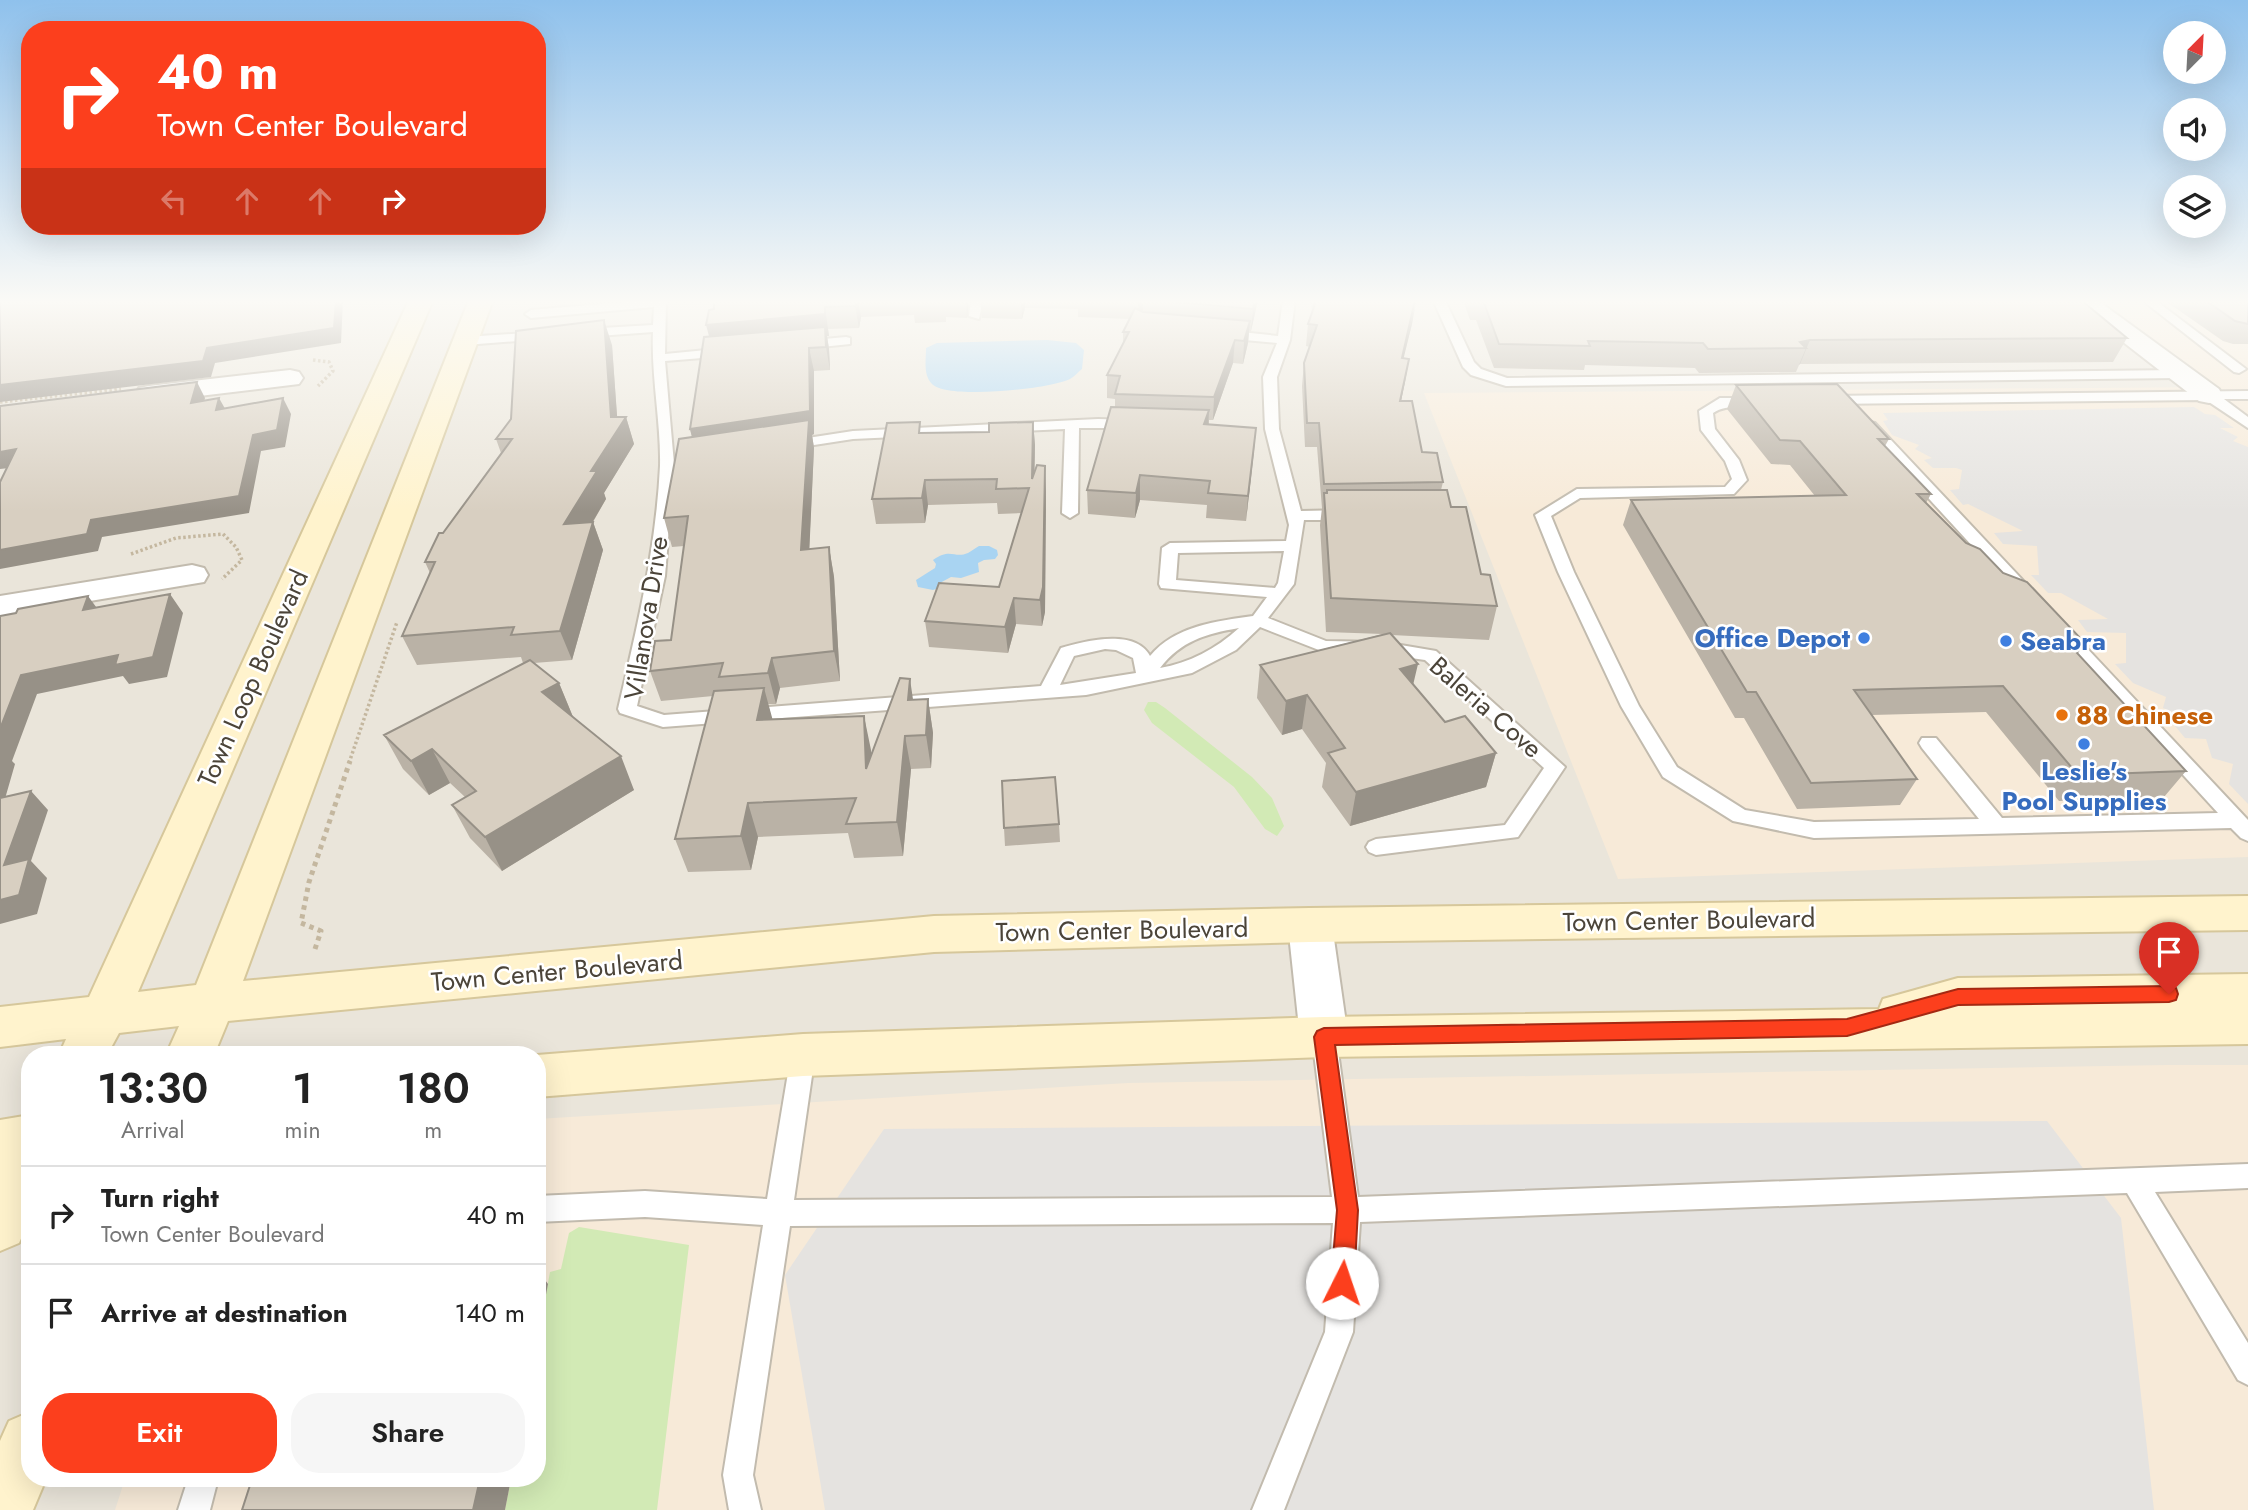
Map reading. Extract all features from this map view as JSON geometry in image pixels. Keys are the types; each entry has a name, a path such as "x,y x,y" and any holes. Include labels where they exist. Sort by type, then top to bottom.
{"street":[{"name":"Town Loop Boulevard","path":"88,1046 105,1014 390,370"},
{"path":"194,1046 454,370"},
{"path":"2173,370 2208,396"},
{"path":"128,397 290,378"},
{"path":"0,606 192,575"},
{"name":"Town Center Boulevard","path":"0,1027 212,1003 934,934 1310,925 2248,913"},
{"path":"1310,925 1324,1037"},
{"path":"1847,1027 1958,997 2248,993"},
{"path":"546,1075 803,1055 1324,1037 1847,1027 2248,1024"},
{"path":"0,1143 21,1140"},
{"path":"0,1226 21,1179"},
{"path":"2,1510 21,1464"}],"lane":[{"name":"Villanova Drive","path":"660,370 673,463 657,576 627,709 663,721 1086,689 1186,669 1211,657 1230,646 1258,620 1286,584 1297,525 1265,429 1272,370"},
{"path":"1474,370 1506,382 2178,374"},
{"path":"1804,401 2248,395"},
{"path":"2208,396 2248,424"},
{"path":"1846,400 2242,826"},
{"path":"1776,401 1720,402 1706,411 1708,430 1732,460 1740,480 1729,491 1577,494 1543,515 1566,572 1630,706 1670,772 1740,816 1814,830 1996,825 2242,826"},
{"path":"773,447 853,435 1072,424 1151,425"},
{"path":"1070,513 1072,424"},
{"path":"1294,516 1362,515"},
{"path":"1279,593 1167,584 1170,548 1293,546"},
{"path":"1145,676 1167,647 1207,628 1258,620"},
{"name":"Baleria Cove","path":"1258,620 1324,646 1383,648 1430,655 1555,767 1511,832 1376,847"},
{"path":"1047,693 1068,652 1097,642 1124,645 1140,655 1145,676"},
{"path":"1928,743 1996,825"},
{"path":"1268,1510 1339,1332 1348,1210 1324,1037"},
{"path":"745,1510 738,1475 803,1055"},
{"path":"546,1209 645,1204 779,1213 1348,1210 2248,1176"},
{"path":"2134,1181 2248,1370"},
{"path":"194,1510 201,1487"}],"path":[{"path":"315,949 321,931 301,923 309,882 399,617"}],"shaded area":[{"path":"0,370 2248,370 2248,1510 0,1510"},
{"path":"2192,370 2248,370 2248,857 1618,879 1424,393 2213,387"},
{"path":"2194,407 2205,414 2215,415 2234,428 2220,428 2238,437 2233,441 2248,447 2248,804 2229,784 2233,764 2212,758 2206,739 2185,738 2175,726 2188,725 2188,718 2163,708 2166,697 2133,683 2115,664 2126,663 2126,633 2087,632 2078,620 2108,619 2061,593 2048,593 2031,575 2039,575 2037,546 2003,544 1994,533 2023,531 1968,504 1963,505 1950,490 1959,489 1962,470 1933,468 1924,460 1932,458 1915,449 1919,445 1892,435 1883,421 1888,420 1883,413"},
{"path":"2248,1065 2248,1510 115,1510 122,1487 546,1487 546,1118 1128,1083"},
{"path":"2047,1121 2121,1218 2154,1510 825,1510 785,1275 884,1129"}],"green space":[{"path":"1148,702 1156,702 1165,708 1252,777 1272,798 1284,826 1277,836 1265,829 1234,787 1152,723 1144,710"},
{"path":"579,1227 689,1245 657,1510 505,1510 509,1487 546,1487 546,1294 550,1272 561,1269 569,1233"}],"water":[{"path":"926,370 1080,370 1072,378 1059,383 977,392 942,389 932,384"},
{"path":"979,546 989,546 997,550 998,555 995,559 978,563 979,572 961,578 951,577 933,590 918,587 916,580 935,568 933,560 944,554 968,553"}],"building":[{"path":"0,370 123,370 0,385"},
{"path":"514,370 608,370 611,417 626,417 591,471 597,471 564,524 593,522 560,631 511,635 514,627 402,636 435,562 425,562 439,533 443,533 512,439 496,439 511,419"},
{"path":"699,370 809,370 810,411 690,429"},
{"path":"1109,370 1224,370 1214,397 1115,394 1120,376 1107,375"},
{"path":"1304,370 1407,370 1400,401 1412,401 1422,452 1437,453 1443,482 1324,484 1319,423 1307,423"},
{"path":"197,382 191,403 219,398 216,410 283,398 277,430 253,435 239,496 91,520 87,534 0,550 0,482 16,449 0,452 0,406"},
{"path":"1837,384 1889,439 1878,439 1931,494 1917,494 1966,543 1980,549 2003,573 2027,582 2084,642 2077,653 2186,771 2078,775 2003,686 1854,690 1917,779 1811,783 1756,692 1747,692 1631,500 1846,495 1800,441 1780,440 1736,385"},
{"path":"1111,407 1209,410 1204,424 1256,428 1248,496 1208,493 1210,481 1140,475 1136,493 1087,490"},
{"path":"809,420 801,550 829,547 834,651 772,658 768,673 719,677 723,663 650,671 655,641 671,640 688,516 664,518 679,439"},
{"path":"920,422 919,433 989,432 989,423 1033,422 1032,479 1037,465 1045,466 1043,587 1040,600 1014,598 1005,627 925,621 939,583 999,587 1029,488 996,489 997,479 925,480 922,498 872,499 887,423"},
{"path":"1327,490 1447,490 1451,507 1466,507 1481,574 1490,575 1497,606 1331,598 1324,493 1327,493"},
{"path":"170,594 153,657 115,665 118,655 21,675 0,729 0,616 16,613 18,609 88,596 83,610"},
{"path":"1390,633 1418,664 1400,669 1445,722 1465,716 1496,753 1356,792 1328,753 1345,748 1307,695 1286,701 1260,665"},
{"path":"530,660 559,683 542,692 621,756 485,837 452,805 476,791 432,749 411,761 384,735"},
{"path":"900,678 910,679 908,700 928,699 926,735 905,736 897,822 846,824 856,798 748,803 741,836 675,839 714,691 764,688 757,720 864,716 866,769"},
{"path":"1055,777 1059,824 1004,828 1002,781"},
{"path":"31,791 4,865 29,859 19,895 0,900 0,798"},
{"path":"249,1487 478,1487 473,1510 242,1510"}],"place":[{"name":"Office Depot","path":"1864,638"},
{"name":"Seabra","path":"2006,641"},
{"name":"88 Chinese","path":"2062,715"},
{"name":"Leslie's Pool Supplies","path":"2084,744"}],"route":[{"path":"1342,1283 1348,1210 1324,1037 1847,1027 1958,997 2169,994"}]}
